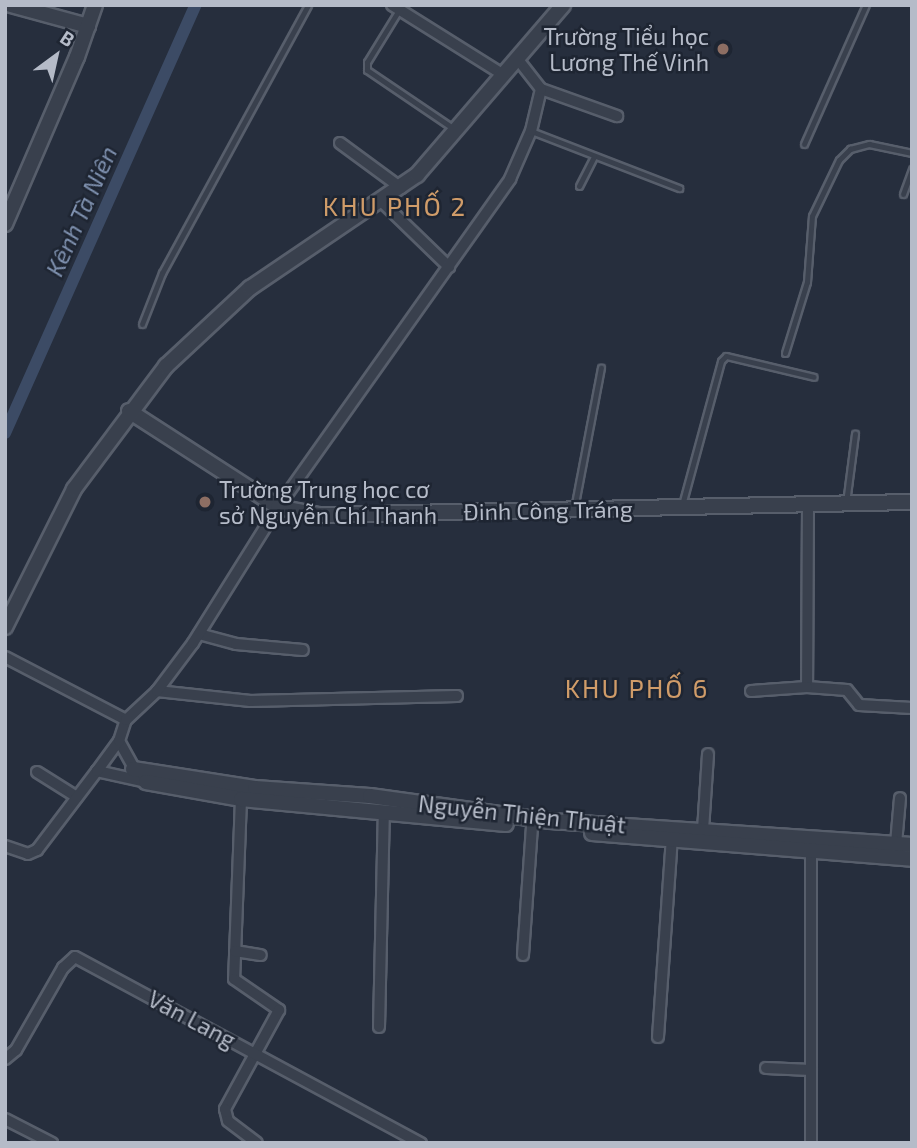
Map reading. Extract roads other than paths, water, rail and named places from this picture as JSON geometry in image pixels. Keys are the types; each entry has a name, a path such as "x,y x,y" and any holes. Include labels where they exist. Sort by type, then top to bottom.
{"street":[{"path":"11,5 88,26"},
{"path":"5,224 95,5"},
{"path":"5,627 75,489 129,411 208,322 250,288 401,188 563,5"},
{"path":"395,7 502,74"},
{"path":"517,58 541,89 617,116"},
{"path":"5,846 28,854 37,850 119,741 126,720 157,691 199,634 278,506 510,179 531,131 541,89"},
{"path":"340,143 401,188"},
{"path":"381,201 449,267"},
{"name":"Đinh Công Tráng","path":"129,411 278,506 319,515 912,502"},
{"path":"807,687 808,506"},
{"path":"199,634 236,644 303,650"},
{"path":"5,657 126,720"},
{"path":"751,691 807,687 850,691 859,705 912,708"},
{"path":"157,691 250,701 457,696"},
{"path":"119,741 133,769 146,782"},
{"path":"703,830 708,754"},
{"name":"Nguyễn Thiện Thuật","path":"133,769 255,788 370,796 532,826 672,834 703,830 912,845"},
{"name":"Nguyễn Thiện Thuật","path":"97,771 241,799 383,812 476,816 912,859"},
{"path":"37,772 77,797"},
{"path":"896,844 900,798"},
{"path":"241,799 236,981 279,1010 225,1109 228,1121 257,1143"},
{"path":"379,1027 383,812"},
{"path":"523,956 532,826"},
{"path":"659,1037 672,834"},
{"path":"811,848 811,1143"},
{"path":"235,951 261,955"},
{"name":"Văn Lang","path":"5,1059 16,1050 72,957 257,1053 421,1143"},
{"path":"766,1068 811,1070"},
{"path":"5,1119 52,1143"}],"lane":[{"path":"142,324 162,274 308,5"},
{"path":"804,144 866,5"},
{"path":"395,7 367,62 367,70 455,130"},
{"path":"531,131 679,188"},
{"path":"785,353 807,282 812,216 839,160 850,149 869,144 912,153"},
{"path":"579,186 594,157"},
{"path":"903,194 912,169"},
{"path":"682,508 721,361 726,356 814,377"},
{"path":"574,509 601,368"},
{"path":"846,505 855,434"}],"waterway":[{"name":"Kênh Tà Niên","path":"5,433 196,5"}],"place":[{"name":"Trường Tiểu học Lương Thế Vinh","path":"723,49"},
{"name":"Trường Trung học cơ sở Nguyễn Chí Thanh","path":"205,502"}],"district":[{"name":"KHU PHỐ 2","path":"395,206"},
{"name":"KHU PHỐ 6","path":"637,688"}]}
